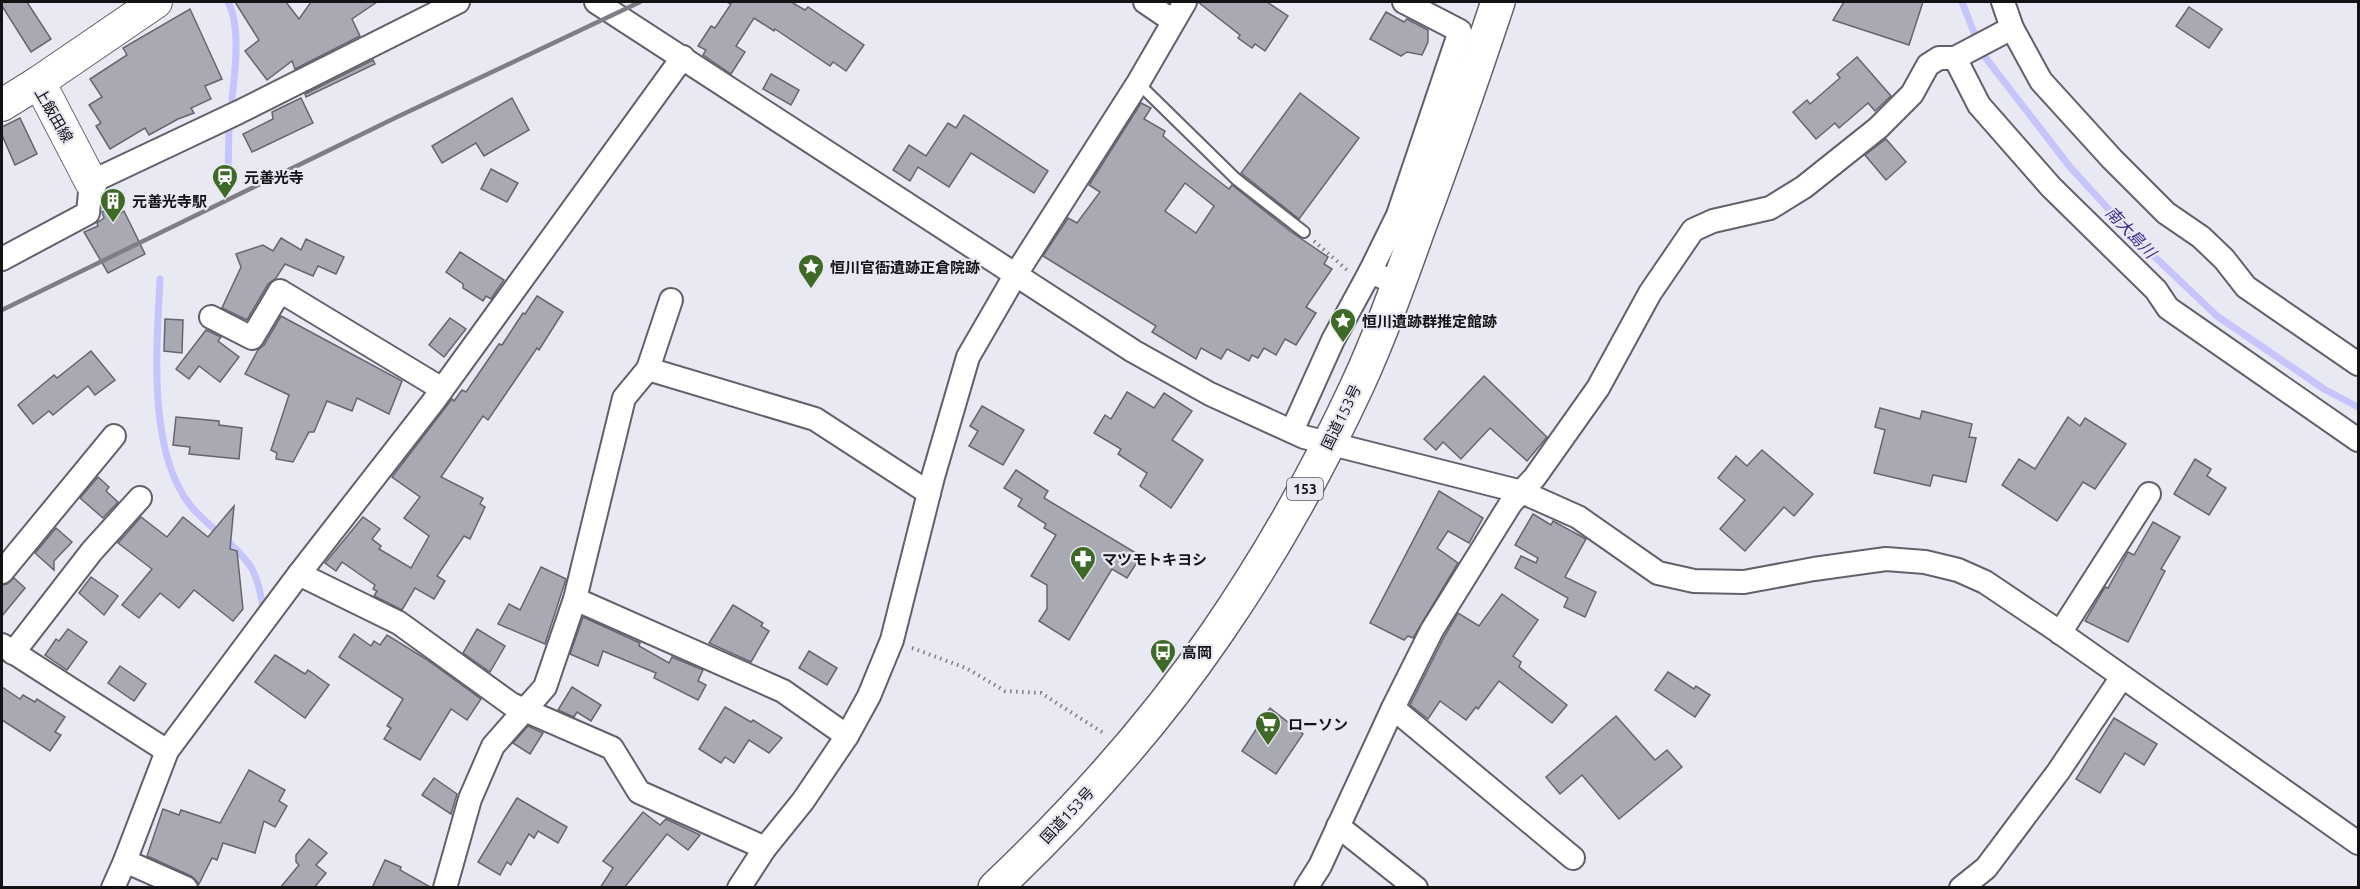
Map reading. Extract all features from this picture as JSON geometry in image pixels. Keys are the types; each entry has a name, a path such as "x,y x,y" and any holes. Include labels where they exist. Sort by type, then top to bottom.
{"highway":[{"name":"国道153号","path":"995,888 1084,797 1171,695 1216,634 1303,494 1357,385 1377,280 1456,126 1495,10"}],"main road":[{"path":"39,82 156,2"},
{"name":"上飯田線","path":"2,105 39,82 91,182"}],"street":[{"path":"2,260 88,213 91,182 239,112 458,2"},
{"path":"598,2 1132,351 1210,394 1292,431 1328,444 1522,492 1578,517 1658,573 1694,581 1744,582 1886,559 1925,562 1958,570 1985,582 2060,633 2358,843"},
{"path":"1145,2 1173,21"},
{"path":"739,888 765,848 803,801 847,736 869,696 892,640 929,493 968,357 1016,274 1138,83 1185,2"},
{"path":"1292,431 1332,340 1377,280 1460,32 1404,2"},
{"path":"2002,2 2007,31 2041,81 2112,159 2166,213 2209,244 2246,287 2358,364"},
{"path":"1306,888 1320,866 1432,630 1511,503 1535,477 1598,388 1650,293 1693,230 1713,220 1770,208 1804,187 1842,159 1912,94 1928,65 1939,58 1963,54 2007,31"},
{"path":"1963,54 1979,105 2051,187 2156,290 2168,308 2358,440"},
{"path":"113,888 167,751 299,574 442,389 683,57"},
{"path":"211,317 252,339 280,291 442,389"},
{"path":"445,888 470,799 493,746 545,687 575,599 624,398 648,369 671,300"},
{"path":"648,369 815,419 929,493"},
{"path":"2,572 114,436"},
{"path":"2060,633 2150,494"},
{"path":"140,498 7,649 167,751"},
{"path":"299,574 399,623 511,704 612,748 639,792 765,848"},
{"path":"575,599 783,691 847,736"},
{"path":"1961,888 1986,868 2058,772 2122,676"},
{"path":"1393,708 1574,858"},
{"path":"1338,826 1416,888"},
{"path":"125,861 186,888"}],"lane":[{"path":"1138,83 1236,179 1304,232"}],"path":[{"path":"1304,232 1377,280"},
{"path":"892,640 966,668 1005,691 1041,693 1127,749"}],"building":[{"path":"2,2 27,2 51,39 31,52 2,6"},
{"path":"235,2 286,2 299,19 311,2 377,2 352,19 360,36 295,69 292,61 267,80 245,51 259,40"},
{"path":"727,2 791,2 805,10 808,7 864,45 846,71 833,62 830,66 775,29 774,31 754,18 736,46 745,52 731,74 703,55 706,50 698,46 711,26 715,28 731,4"},
{"path":"1198,2 1267,2 1288,16 1265,51 1255,44 1252,48 1238,38 1240,35"},
{"path":"1844,2 1923,2 1909,45 1833,20"},
{"path":"2189,7 2222,29 2209,48 2176,26"},
{"path":"190,9 222,79 205,86 211,99 191,108 194,113 149,135 145,128 110,149 96,126 101,123 89,105 102,97 90,79 127,55 123,48"},
{"path":"1386,12 1404,22 1407,19 1428,30 1428,42 1422,55 1407,52 1401,56 1370,39"},
{"path":"1857,57 1891,96 1875,111 1868,103 1839,128 1835,123 1816,139 1793,112 1807,100 1810,104 1840,78 1837,74"},
{"path":"373,60 375,64 306,97 305,94"},
{"path":"771,74 799,90 791,105 763,89"},
{"path":"1300,93 1359,138 1299,219 1241,173"},
{"path":"301,98 313,123 252,152 243,134 273,119 272,112"},
{"path":"512,98 529,130 484,156 476,143 442,163 432,146"},
{"path":"1141,103 1151,108 1144,119 1165,131 1163,136 1229,189 1232,185 1290,231 1328,257 1324,264 1332,269 1306,307 1316,313 1296,345 1285,339 1276,355 1264,348 1258,358 1252,355 1249,361 1227,349 1221,359 1201,348 1196,359 1152,332 1156,326 1043,256 1068,218 1077,223 1100,192 1089,185","holes":["1185,183 1214,206 1196,233 1165,211"]},
{"path":"964,115 1048,171 1034,193 971,153 949,187 918,167 910,181 893,170 909,145 926,156 948,123 956,128"},
{"path":"20,118 37,154 15,165 2,135 2,127"},
{"path":"1886,139 1906,162 1886,180 1865,155"},
{"path":"491,169 518,183 507,202 481,189"},
{"path":"117,205 121,213 124,211 145,254 108,273 84,232 98,226 97,223 104,218 102,212"},
{"path":"281,238 301,250 306,239 344,257 336,274 318,266 313,276 285,264 276,278 268,284 247,320 222,308 241,267 236,254 263,245 273,251"},
{"path":"460,252 504,280 491,299 486,296 483,301 463,288 463,284 446,272"},
{"path":"537,296 563,312 539,350 537,348 488,420 483,416 441,477 483,498 480,504 485,507 470,539 464,536 437,576 445,581 434,599 415,588 402,610 374,596 377,591 373,589 375,585 342,562 336,571 325,563 363,517 380,529 372,539 381,546 379,549 411,568 429,536 404,518 420,497 392,477 452,399 454,401 462,390 466,392 499,344 502,345"},
{"path":"281,316 402,381 389,414 357,398 352,411 327,401 314,432 309,432 293,462 276,459 277,453 271,450 289,395 245,374"},
{"path":"450,318 466,329 444,357 429,345"},
{"path":"165,319 183,320 182,353 164,351"},
{"path":"206,330 221,337 218,341 239,357 220,382 199,366 189,379 176,369"},
{"path":"91,351 115,380 95,395 88,386 53,415 49,411 33,424 18,405 54,375 57,378"},
{"path":"1484,376 1547,437 1527,461 1490,428 1461,459 1443,442 1436,450 1424,439"},
{"path":"1127,392 1154,408 1164,393 1192,411 1172,440 1203,460 1171,508 1140,486 1147,473 1118,454 1121,449 1094,433 1105,415 1111,419"},
{"path":"982,406 1024,430 1003,465 969,446 978,431 970,426"},
{"path":"1880,408 1920,419 1922,411 1972,424 1969,437 1976,438 1966,482 1933,475 1930,486 1874,473 1885,430 1875,427"},
{"path":"176,417 219,421 219,425 242,428 239,459 189,454 190,447 173,445"},
{"path":"2068,417 2080,426 2085,418 2126,444 2095,489 2083,482 2057,521 2002,485 2019,459 2035,469"},
{"path":"1762,450 1813,494 1794,516 1784,507 1745,551 1720,529 1745,500 1718,478 1736,456 1747,466"},
{"path":"2195,459 2211,469 2207,476 2226,488 2209,515 2174,494"},
{"path":"1016,470 1048,491 1044,498 1141,556 1127,578 1112,569 1069,640 1039,621 1047,609 1047,585 1031,576 1056,535 1044,528 1046,524 1018,506 1022,499 1004,488"},
{"path":"98,477 109,487 106,491 118,502 103,518 80,498"},
{"path":"1439,491 1483,518 1469,543 1448,531 1437,548 1458,563 1413,638 1408,636 1404,640 1370,623"},
{"path":"234,506 230,549 237,551 243,609 233,621 194,590 179,608 160,593 139,618 122,605 152,569 118,543 141,517 167,537 183,517 208,537"},
{"path":"1533,514 1551,525 1553,521 1586,539 1565,577 1596,592 1585,617 1564,607 1568,598 1515,568 1521,556 1536,563 1538,558 1515,545"},
{"path":"2153,522 2180,537 2161,569 2165,571 2128,642 2085,621 2105,587 2108,588 2128,552 2134,555"},
{"path":"56,528 72,542 54,561 54,570 35,553"},
{"path":"541,567 566,579 545,644 498,624 509,604 520,610"},
{"path":"91,577 118,596 104,615 79,593"},
{"path":"14,578 25,588 2,616 2,585"},
{"path":"1502,594 1538,620 1513,656 1521,662 1519,667 1567,705 1552,723 1499,681 1478,709 1476,707 1466,720 1440,701 1428,719 1410,705 1458,613 1479,626"},
{"path":"733,605 763,623 761,626 769,631 751,662 709,643"},
{"path":"583,617 640,643 639,646 669,663 672,657 703,670 698,681 706,685 698,700 654,678 656,673 603,651 598,666 570,654"},
{"path":"68,629 87,642 67,670 45,655 56,639 59,641"},
{"path":"477,629 505,646 490,672 463,653"},
{"path":"354,634 371,646 374,641 380,645 387,635 426,659 481,699 467,720 451,709 420,760 384,739 391,728 387,726 403,699 339,657"},
{"path":"809,651 837,668 827,685 799,668"},
{"path":"275,655 305,674 308,670 329,685 305,718 255,682"},
{"path":"120,666 146,684 134,701 108,683"},
{"path":"1668,672 1694,689 1696,686 1710,695 1695,717 1655,690"},
{"path":"2,687 20,699 23,695 35,702 37,699 65,717 55,732 61,735 50,751 2,720"},
{"path":"572,687 601,705 591,721 577,712 574,717 558,710"},
{"path":"725,707 751,722 753,720 782,738 769,753 749,740 734,763 725,757 721,763 699,749"},
{"path":"1270,708 1303,734 1276,774 1242,751"},
{"path":"1616,716 1655,760 1667,750 1682,767 1619,819 1582,775 1560,794 1546,777"},
{"path":"2114,718 2157,744 2144,765 2125,753 2100,793 2076,779"},
{"path":"528,726 543,733 530,754 513,743"},
{"path":"249,770 285,790 279,801 287,806 275,827 264,821 255,853 223,843 217,860 212,858 199,884 191,876 147,856 163,809 179,815 181,810 220,823"},
{"path":"434,778 457,794 451,814 422,795"},
{"path":"517,798 567,827 558,843 538,831 534,838 529,834 511,865 507,862 500,875 478,862"},
{"path":"643,812 660,825 666,819 700,835 688,850 667,834 624,888 600,888 613,868 603,861"},
{"path":"309,839 327,853 316,865 326,873 314,888 280,888 299,865 296,862 296,855"},
{"path":"385,860 401,867 400,870 432,888 372,888"}],"waterway":[{"path":"228,2 235,23 236,36 232,99"},
{"name":"南大島川","path":"1962,2 1982,53 2070,167 2136,239 2217,316 2324,389 2358,407"},
{"path":"228,171 229,128"},
{"path":"160,279 157,334 158,396 167,456 176,482 190,505 242,555 251,567 258,583 263,606 260,611"}],"railway":[{"path":"2,310 397,117 640,2"}],"place":[{"name":"元善光寺","path":"225,200"},
{"name":"元善光寺駅","path":"113,224"},
{"name":"恒川官衙遺跡正倉院跡","path":"811,290"},
{"name":"恒川遺跡群推定館跡","path":"1343,344"},
{"name":"マツモトキヨシ","path":"1083,582"},
{"name":"高岡","path":"1163,675"},
{"name":"ローソン","path":"1268,747"}]}
